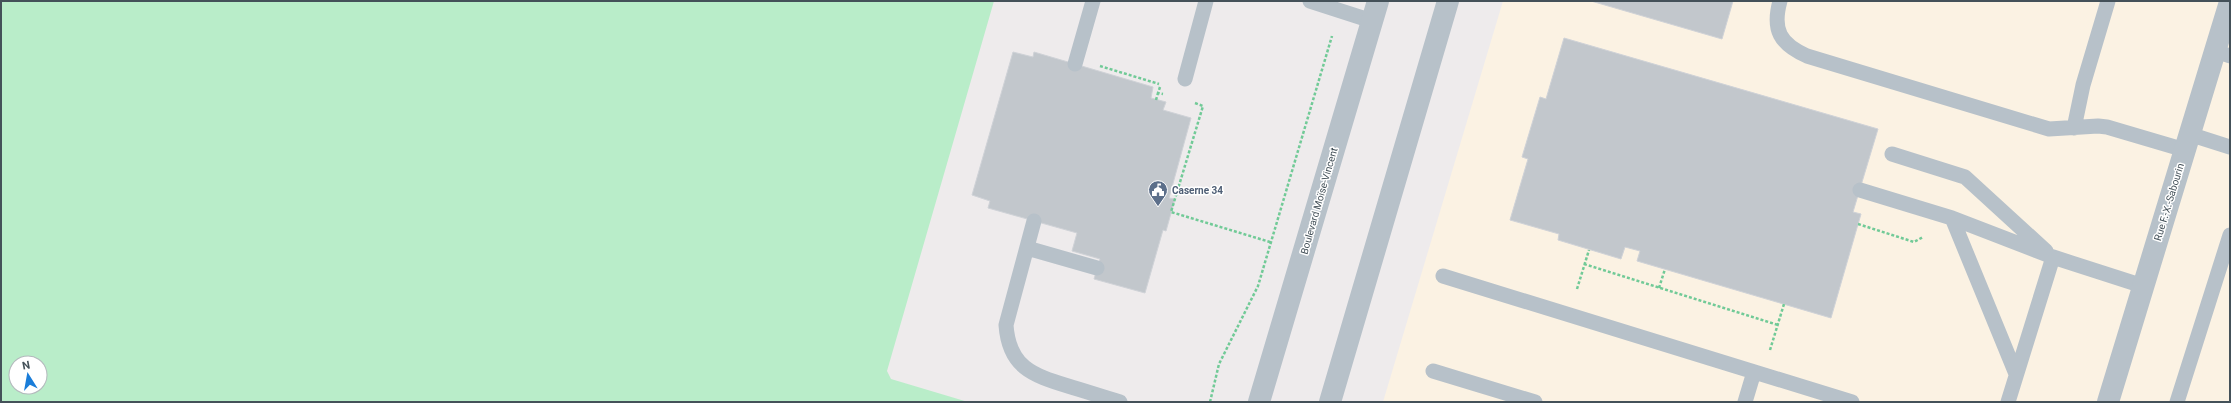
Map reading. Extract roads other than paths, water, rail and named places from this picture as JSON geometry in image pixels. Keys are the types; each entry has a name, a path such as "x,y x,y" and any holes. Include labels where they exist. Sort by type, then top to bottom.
{"street":[{"path":"1330,402 1448,1"},
{"name":"Rue F.-X.-Sabourin","path":"2108,402 2187,142 2223,54 2230,2"},
{"name":"Boulevard Moïse-Vincent","path":"1259,402 1375,11"}],"lane":[{"path":"1075,64 1093,1"},
{"path":"1185,79 1206,1"},
{"path":"1310,1 1375,11"},
{"path":"1780,1 1776,21 1779,34 1796,51 1807,56 2049,129 2098,126 2187,142 2230,147"},
{"path":"2074,128 2083,85 2108,1"},
{"path":"1892,154 1965,177 2053,257"},
{"path":"1860,190 1952,218 2053,257 2143,286"},
{"path":"1952,218 2016,374"},
{"path":"1034,221 1006,325 1008,340 1013,354 1019,362 1034,375 1120,402"},
{"path":"2177,402 2230,235"},
{"path":"1027,248 1097,268"},
{"path":"2008,402 2053,257"},
{"path":"1443,276 1852,402"},
{"path":"1433,371 1535,402"},
{"path":"1745,402 1754,372"}],"place":[{"name":"Caserne 34","path":"1158,207"}]}
